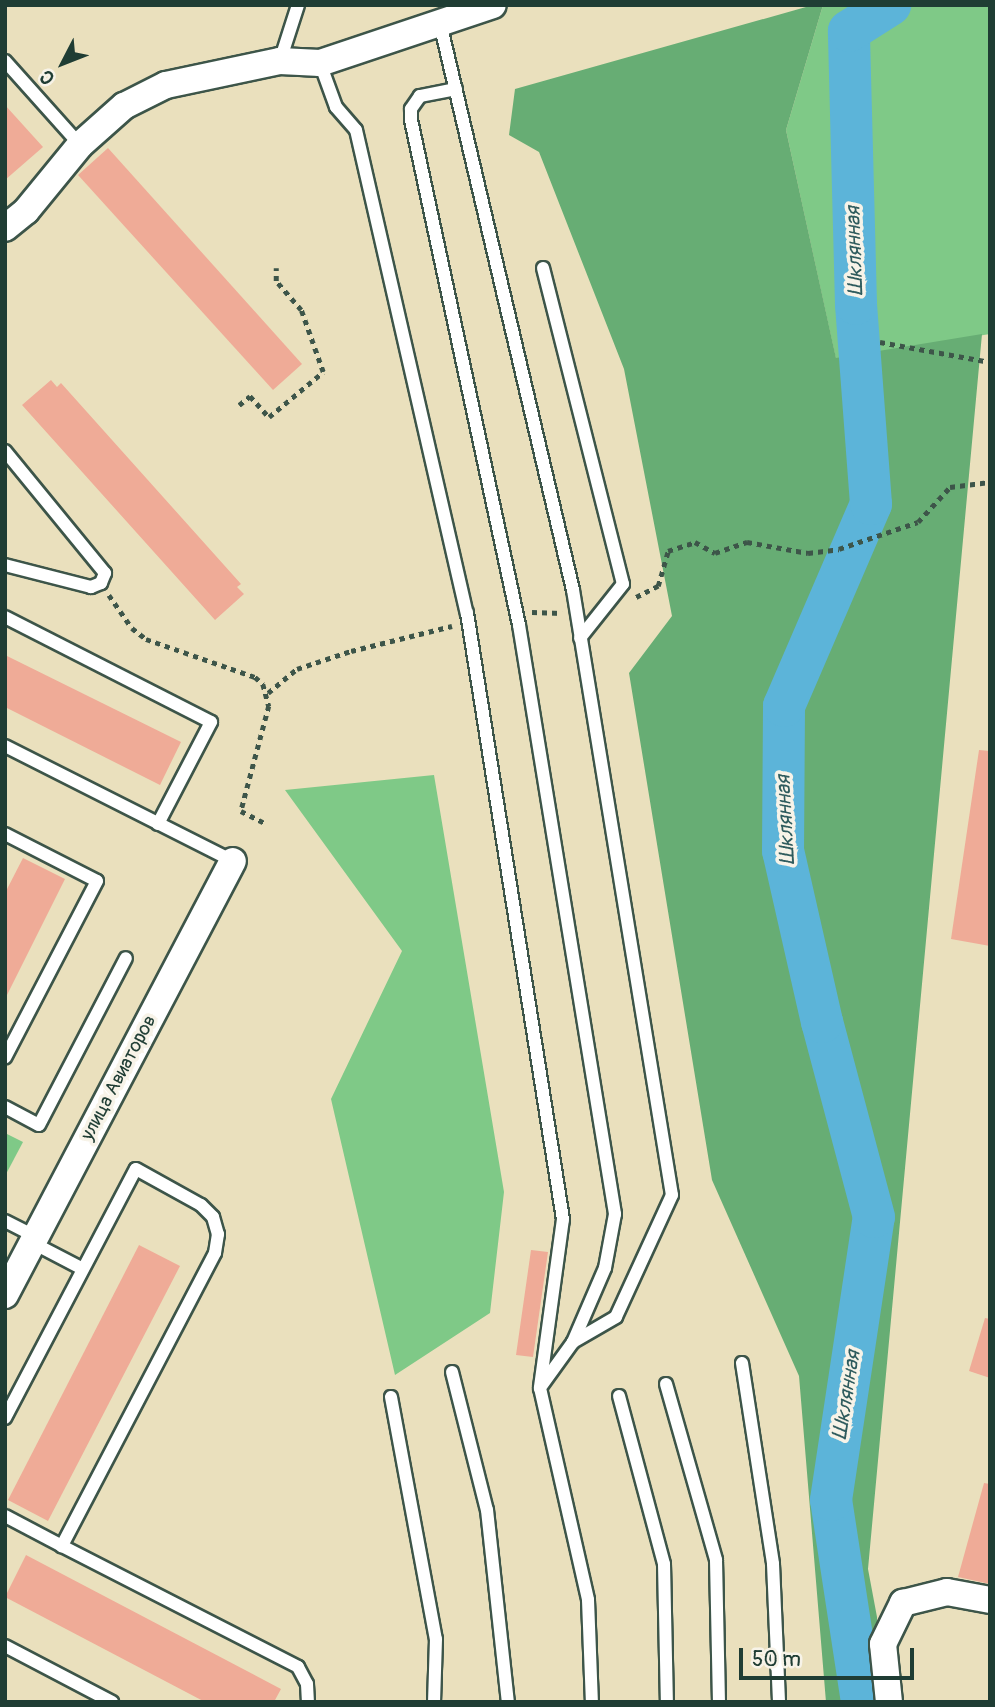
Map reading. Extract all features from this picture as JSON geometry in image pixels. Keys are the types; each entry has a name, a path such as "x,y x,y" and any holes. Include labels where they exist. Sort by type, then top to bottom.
{"street":[{"path":"5,228 26,211 80,145 124,106 166,85 280,61 320,63 493,5"},
{"name":"улица Авиаторов","path":"5,1295 233,861"},
{"path":"889,1702 883,1644 903,1603 947,1592 990,1600"}],"lane":[{"path":"280,61 298,5"},
{"path":"440,23 580,638 671,1195 616,1317 573,1342"},
{"path":"5,61 80,145"},
{"path":"320,63 337,107 356,130 467,614 563,1219 540,1388 588,1600 592,1702"},
{"path":"456,89 421,96 411,109 411,120 519,625 615,1214 605,1268 573,1342 540,1388"},
{"path":"543,268 623,584 580,638"},
{"path":"5,451 100,562 105,573 101,583 91,587 5,565"},
{"path":"5,617 211,722 158,824"},
{"path":"5,746 233,861"},
{"path":"5,834 97,881 5,1058"},
{"path":"5,1107 39,1125 126,958"},
{"path":"5,1418 136,1169 201,1205 213,1217 218,1234 215,1253 62,1546"},
{"path":"5,1221 83,1269"},
{"path":"742,1363 773,1564 779,1702"},
{"path":"452,1372 487,1510 508,1702"},
{"path":"666,1384 716,1560 719,1702"},
{"path":"619,1396 664,1564 667,1702"},
{"path":"391,1397 436,1639 434,1702"},
{"path":"5,1516 298,1667 307,1684 308,1702"},
{"path":"5,1647 112,1702"}],"path":[{"path":"239,405 250,396 269,417 323,372 301,310 275,281 276,268"},
{"path":"880,342 990,362"},
{"path":"839,550 918,522 950,487 990,482"},
{"path":"101,583 132,628 146,639 255,677 262,684 269,706 241,811 267,824"}],"green space":[{"path":"813,5 823,5 786,130 836,358 982,334 868,1569 877,1617 878,1702 826,1702 799,1376 712,1180 629,673 672,616 624,369 539,152 509,135 515,89"},
{"path":"823,5 990,5 990,334 836,359 786,130"},
{"path":"434,775 504,1192 490,1313 395,1375 331,1099 402,951 285,790"},
{"path":"5,1133 23,1142 5,1176"}],"building":[{"path":"5,105 43,147 5,180"},
{"path":"108,148 302,364 273,390 78,175"},
{"path":"51,380 57,387 61,383 241,584 237,587 244,594 215,620 22,405"},
{"path":"5,655 181,742 160,785 5,707"},
{"path":"979,750 990,751 990,946 951,939"},
{"path":"23,858 65,879 5,999 5,893"},
{"path":"139,1245 180,1266 48,1521 8,1500"},
{"path":"531,1250 548,1252 533,1357 516,1355"},
{"path":"985,1318 990,1319 990,1378 969,1371"},
{"path":"984,1483 990,1484 990,1584 958,1577"},
{"path":"26,1555 281,1689 274,1702 205,1702 5,1597"}],"waterway":[{"name":"Шклянная","path":"862,1702 831,1500 874,1217 822,1022 783,851 784,706 871,504 856,304 849,31 890,5"}]}
